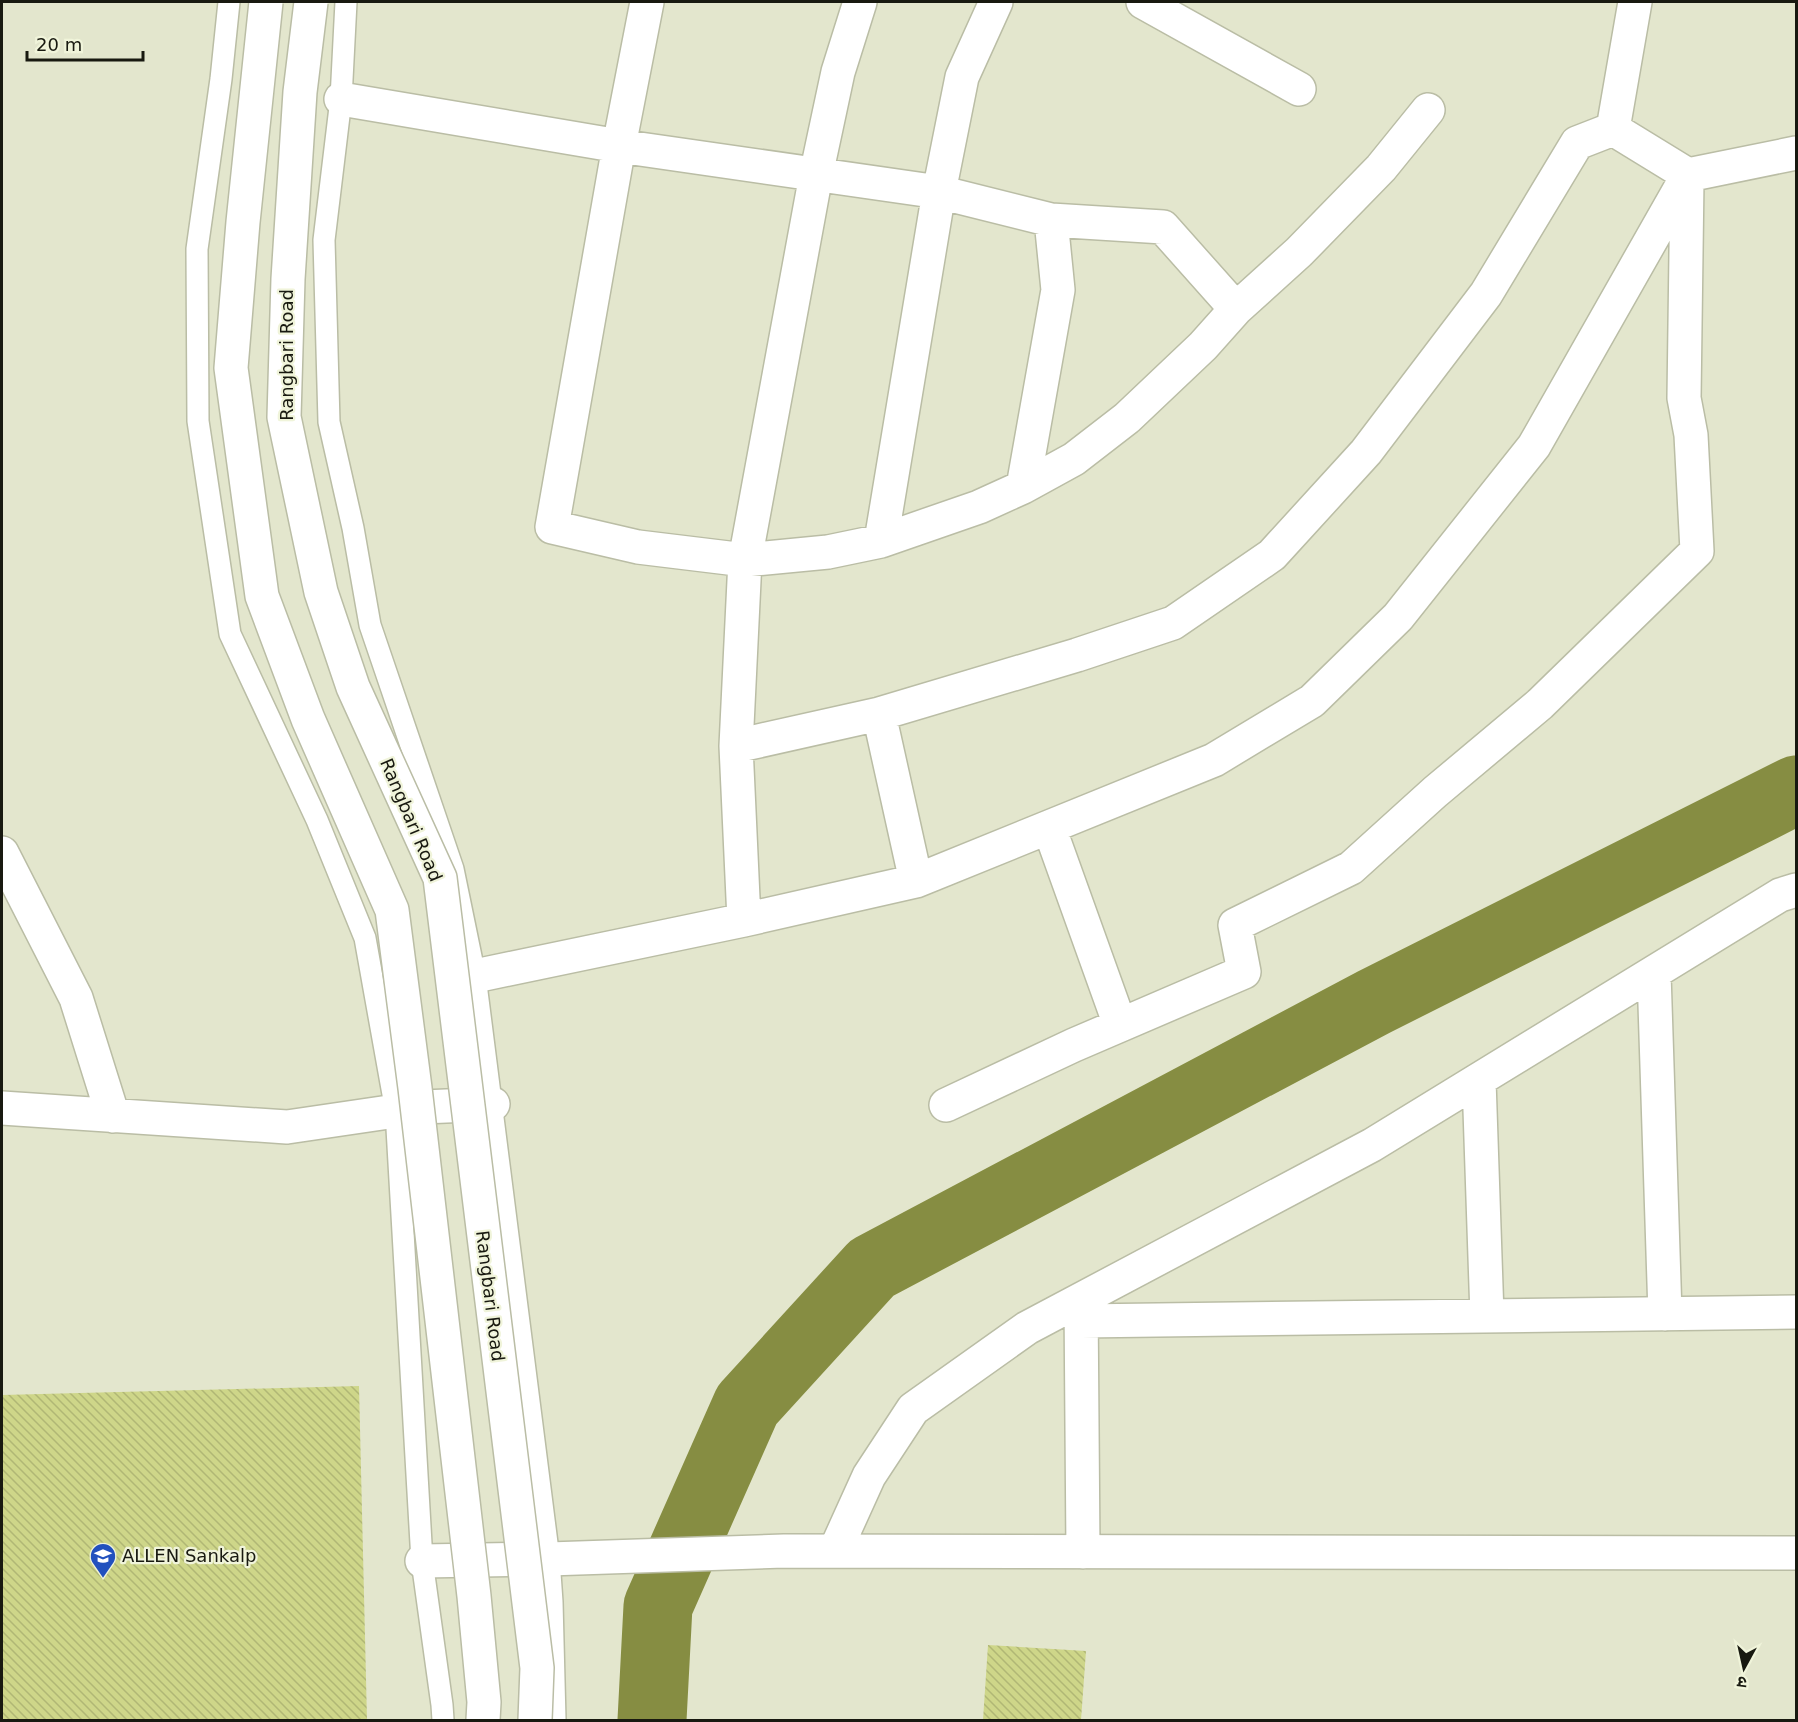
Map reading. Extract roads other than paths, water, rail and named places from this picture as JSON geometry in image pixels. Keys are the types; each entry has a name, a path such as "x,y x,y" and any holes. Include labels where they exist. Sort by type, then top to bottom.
{"street":[{"path":"266,2 243,222 231,368 262,596 308,719 392,910 474,1596 483,1720"},
{"name":"Rangbari Road","path":"311,2 300,92 288,279 284,417 321,592 353,687 440,878 537,1668 535,1720"},
{"path":"647,2 619,146 552,527 638,547 745,560 828,552 881,541 979,507 1023,487 1074,459 1127,418 1203,346 1236,309 1299,252 1381,168 1428,110"},
{"path":"744,920 736,746 745,560 816,175 838,72 861,2"},
{"path":"881,541 939,192 962,77 996,2"},
{"path":"1143,2 1299,89"},
{"path":"1613,129 1635,2"},
{"path":"341,99 619,146 939,192 1051,220 1163,227 1236,309"},
{"path":"1613,129 1688,175 1797,153"},
{"path":"736,746 879,714 1077,655 1173,623 1272,555 1366,452 1486,294 1577,143 1613,129"},
{"path":"475,976 744,920 916,881 1214,760 1312,701 1398,617 1534,446 1688,175"},
{"path":"946,1105 1120,1025 1244,972 1235,926 1351,868 1435,792 1540,704 1697,550 1691,435 1684,398 1688,175"},
{"path":"1023,487 1058,290 1051,220"},
{"path":"879,714 916,881"},
{"path":"1049,827 1120,1025"},
{"path":"2,853 76,998 113,1116"},
{"path":"835,1551 869,1476 913,1409 1027,1328 1081,1310 1372,1145 1780,896 1797,890"},
{"path":"1654,973 1665,1314"},
{"path":"1479,1080 1487,1316"},
{"path":"2,1108 287,1127 396,1111 493,1104"},
{"path":"1081,1310 1487,1316 1797,1312"},
{"path":"1081,1310 1083,1552"},
{"path":"422,1561 784,1551 1797,1553"}],"lane":[{"path":"229,2 221,79 197,249 198,421 230,634 317,820 365,938 396,1111 422,1561 443,1720"},
{"path":"346,2 341,99 324,240 329,422 353,528 369,625 453,869 475,976 493,1104 510,1260 555,1558 552,1602 555,1720"}],"waterway":[{"path":"652,1720 658,1606 747,1405 872,1268 1374,1002 1796,790"}],"place":[{"name":"ALLEN Sankalp","path":"103,1579"}]}
